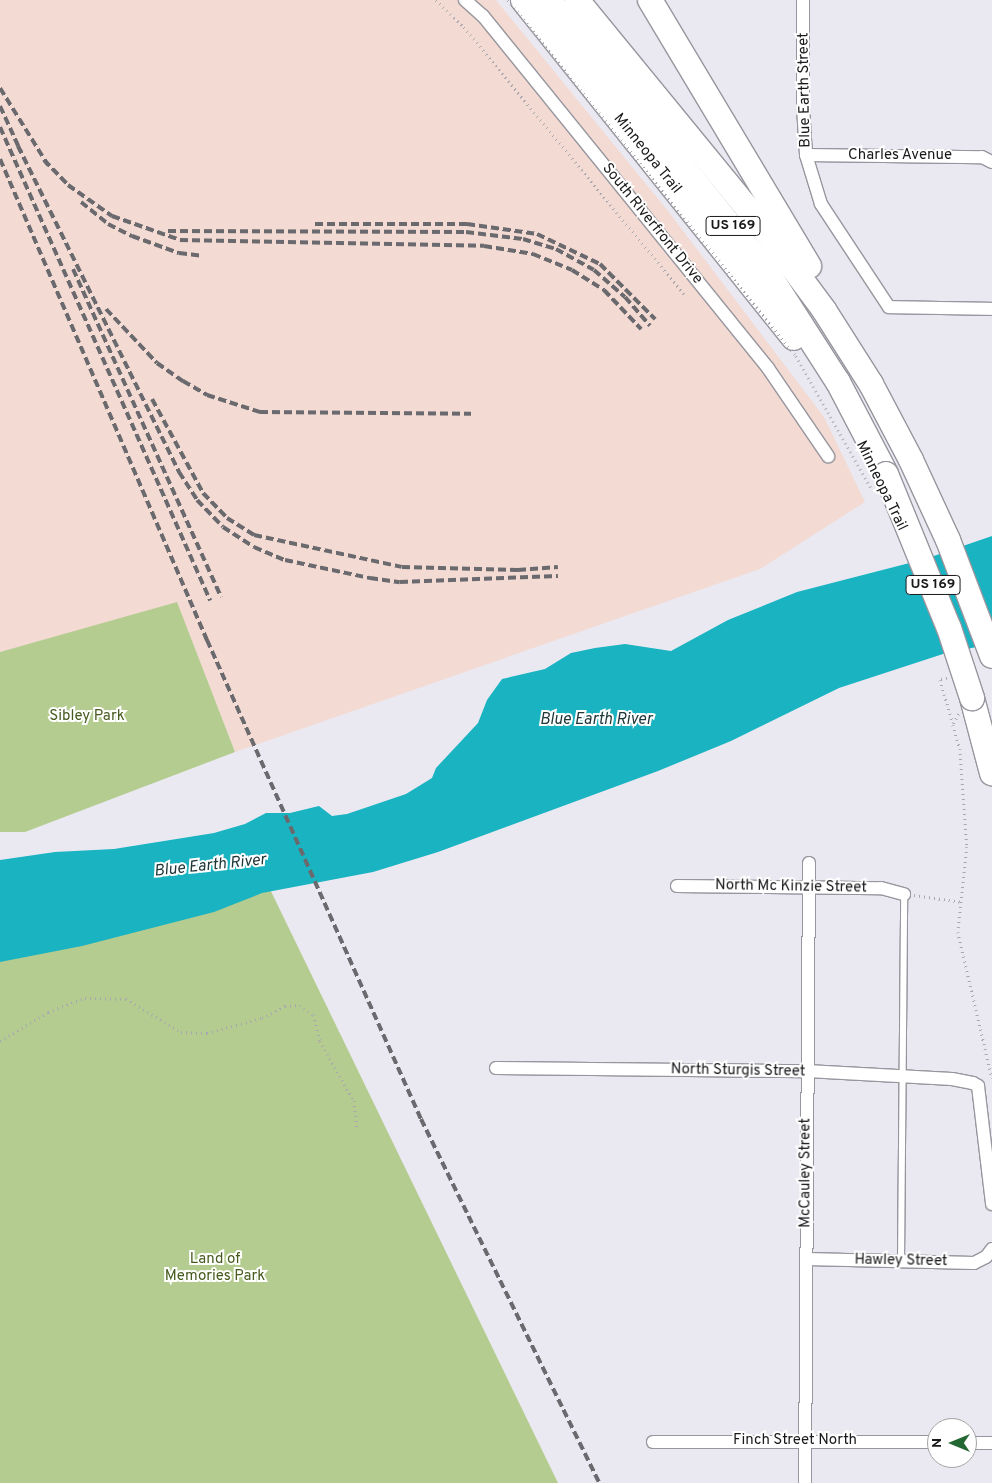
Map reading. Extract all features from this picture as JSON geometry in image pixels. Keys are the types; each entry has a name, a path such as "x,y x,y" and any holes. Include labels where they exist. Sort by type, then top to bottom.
{"highway":[{"path":"523,0 753,284 867,435"},
{"name":"US 169","path":"549,0 766,270 809,333 867,435 886,474 946,619 966,705 992,773"},
{"name":"US 169","path":"577,0 764,228 824,310 871,384 911,460 948,540 992,656"},
{"path":"650,0 828,298 871,384"}],"street":[{"name":"South Riverfront Drive","path":"465,0 489,24 746,340 806,420 828,456"},
{"name":"Blue Earth Street","path":"803,0 803,107 806,155 821,204 889,307 992,309"},
{"name":"Charles Avenue","path":"806,155 982,157 992,162"},
{"name":"McCauley Street","path":"805,1483 808,886 810,863"},
{"name":"North Mc Kinzie Street","path":"677,886 881,888 904,894"},
{"name":"North Sturgis Street","path":"496,1068 807,1071 902,1078 952,1079 978,1086 992,1204"},
{"name":"Hawley Street","path":"806,1259 974,1263 986,1257 992,1250"},
{"name":"Finch Street North","path":"653,1442 806,1440 927,1442"},
{"path":"977,1442 992,1443"}],"lane":[{"path":"901,1261 904,894"}],"path":[{"path":"436,0 464,27 684,294"},
{"name":"Minneopa Trail","path":"508,0 796,356 851,448 876,498"},
{"path":"945,668 951,686"},
{"path":"940,680 960,749 967,847 958,932 992,1078"},
{"path":"953,725 966,705"},
{"path":"904,894 962,902"},
{"path":"0,1041 48,1012 85,998 126,999 181,1032 207,1032 262,1018 285,1006 300,1005 314,1015 320,1041 354,1101 357,1127"}],"shaded area":[{"path":"0,0 496,0 668,211 824,417 865,502 760,569 235,752 177,603 0,652"}],"green space":[{"name":"Sibley Park","path":"177,602 235,752 25,832 0,832 0,652"},
{"name":"Land of Memories Park","path":"266,881 558,1483 0,1483 0,943"}],"water":[{"name":"Blue Earth River","path":"992,536 992,644 946,653 839,688 731,741 658,771 438,852 373,872 262,893 214,912 82,946 0,962 0,860 55,852 114,849 214,833 245,824 266,813 290,813 319,806 332,816 347,814 406,794 432,778 436,768 478,723 487,700 502,679 545,669 571,653 595,648 625,644 671,651 728,620 797,592 925,559"}],"railway":[{"path":"0,88 48,165"},
{"path":"0,106 21,152"},
{"path":"0,127 210,600"},
{"path":"18,146 179,472 197,500 223,527 254,547 285,560 370,578 400,582 558,576"},
{"path":"0,159 207,640 421,1119 599,1483"},
{"path":"44,160 68,185 112,216 180,240 484,246 533,254 572,270 604,290 641,329"},
{"path":"81,202 108,224 132,236 179,253 202,256"},
{"path":"315,224 467,224 537,234 600,264 655,319"},
{"path":"168,231 466,232 523,239 556,249 594,270 625,297 650,326"},
{"path":"73,269 221,597"},
{"path":"106,309 157,363 183,381 207,395 260,412 471,414"},
{"path":"152,399 203,493 227,518 254,535 402,567 518,570 558,567"}]}
